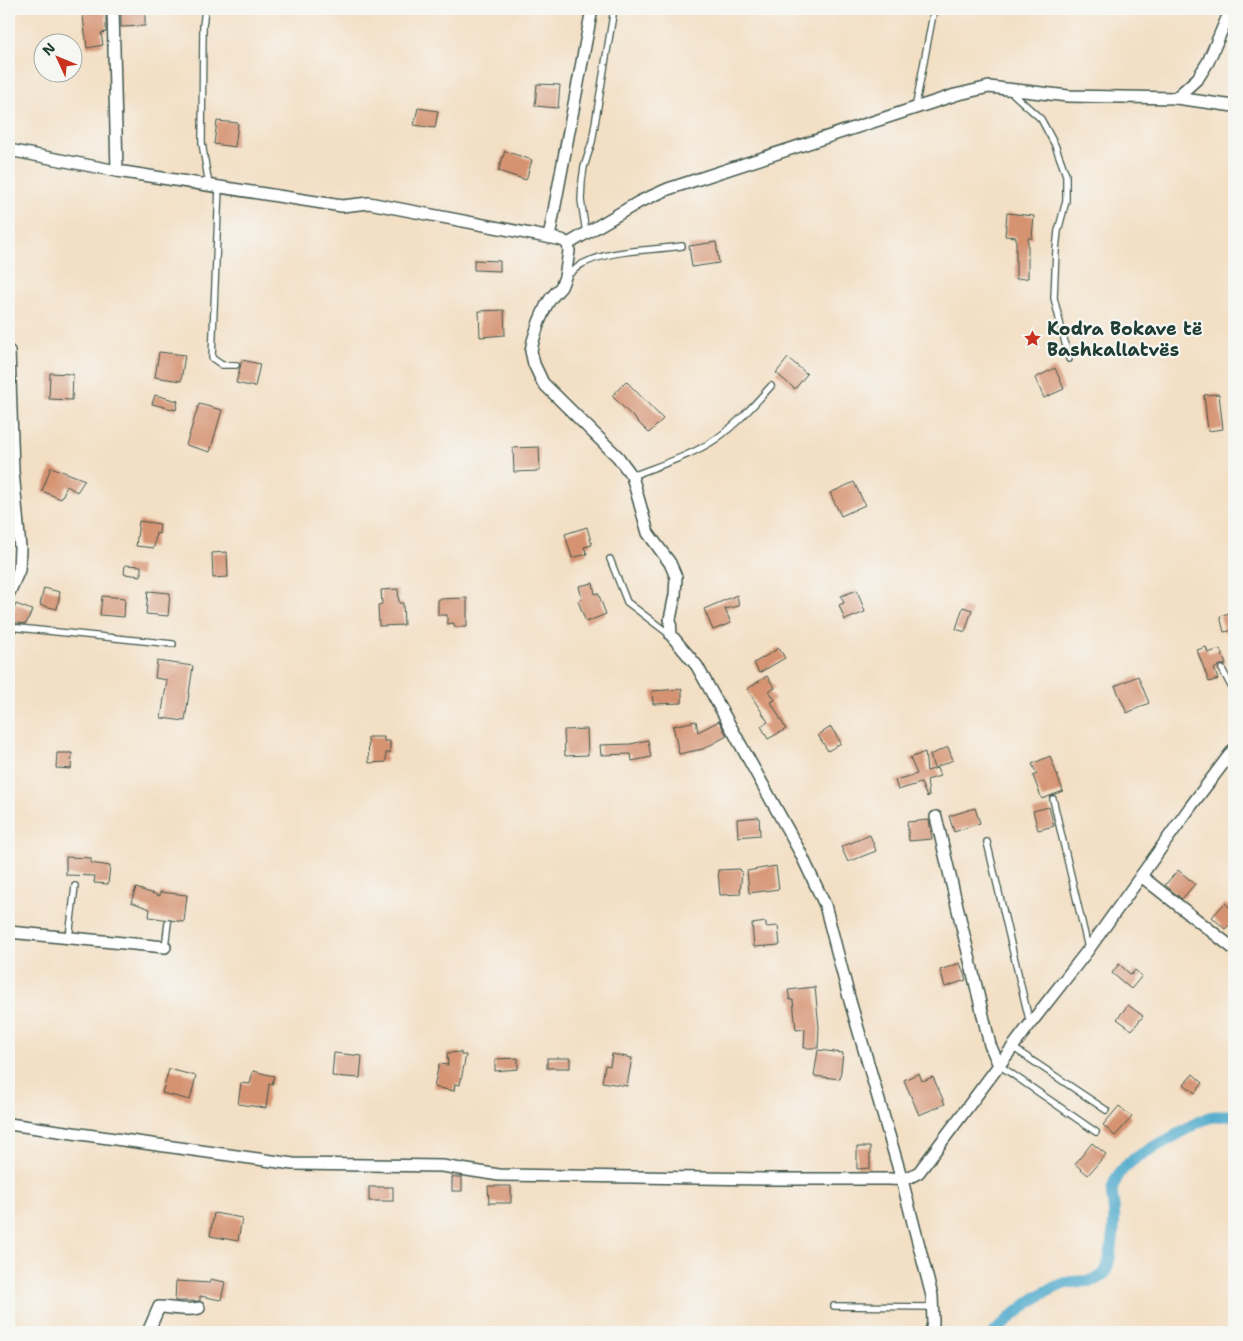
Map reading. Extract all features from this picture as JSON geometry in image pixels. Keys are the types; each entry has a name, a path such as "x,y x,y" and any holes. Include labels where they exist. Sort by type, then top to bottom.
{"street":[{"path":"113,9 117,171"},
{"path":"549,237 592,9"},
{"path":"1176,98 1198,78 1208,62 1231,9"},
{"path":"568,244 639,202 668,189 955,95 989,87 1068,96 1176,98 1234,106"},
{"path":"9,150 117,171 342,206 369,203 549,237 562,240 568,244 569,251 565,277 561,286 551,298 539,322 531,351 534,364 547,387 618,456 632,476 648,533 670,563 676,577 675,595 670,619 671,635 697,666 800,852 826,905 850,1001 902,1180 933,1307 931,1332"},
{"path":"9,351 13,472 20,548 19,570 9,593"},
{"path":"9,1124 293,1164 442,1166 499,1175 902,1180 919,1172 1012,1047 1088,950 1234,749"},
{"path":"936,817 990,1045 999,1065"},
{"path":"1141,876 1234,949"},
{"path":"9,932 165,947"},
{"path":"148,1332 159,1307 192,1310 199,1308"}],"lane":[{"path":"205,9 203,26 202,143 214,186 212,358 222,365 236,365"},
{"path":"586,233 581,200 582,181 584,167 592,142 614,9"},
{"path":"915,109 934,9"},
{"path":"1007,88 1041,119 1055,145 1066,176 1066,201 1058,231 1056,250 1054,298 1069,359"},
{"path":"565,277 581,264 599,258 618,253 682,246"},
{"path":"632,476 688,455 716,439 741,419 771,386"},
{"path":"610,559 627,602 671,635"},
{"path":"9,627 173,644"},
{"path":"1222,669 1234,692"},
{"path":"1053,799 1088,950"},
{"path":"987,842 1030,1024"},
{"path":"69,938 75,886"},
{"path":"165,947 168,923"},
{"path":"1012,1047 1106,1110"},
{"path":"999,1065 1096,1132"},
{"path":"834,1306 933,1307"}],"building":[{"path":"82,9 106,9 106,32 101,33 103,45 87,48"},
{"path":"145,11 145,26 121,27 121,12"},
{"path":"537,84 560,85 558,108 535,106"},
{"path":"418,108 438,111 435,128 414,125"},
{"path":"217,121 238,123 235,147 214,144"},
{"path":"505,151 532,160 526,180 498,171"},
{"path":"1007,213 1034,216 1032,238 1028,238 1028,278 1016,279 1016,237 1005,236"},
{"path":"716,242 719,263 692,267 689,246"},
{"path":"474,260 500,261 500,271 474,270"},
{"path":"504,310 505,335 480,337 479,311"},
{"path":"159,352 185,355 181,381 155,377"},
{"path":"788,358 807,374 795,389 776,373"},
{"path":"242,360 260,364 255,387 236,383"},
{"path":"1055,368 1064,389 1044,398 1035,378"},
{"path":"50,373 73,374 72,400 49,399"},
{"path":"626,381 663,419 649,433 612,396"},
{"path":"1219,394 1223,429 1208,431 1204,395"},
{"path":"155,395 178,401 176,410 152,404"},
{"path":"199,404 222,410 210,452 186,445"},
{"path":"539,447 540,471 514,472 513,448"},
{"path":"51,467 85,480 77,492 67,486 61,499 42,491"},
{"path":"854,482 865,505 841,516 830,493"},
{"path":"139,521 160,524 159,534 156,533 154,548 136,546"},
{"path":"587,527 592,545 584,547 587,554 572,558 565,534"},
{"path":"227,552 228,577 213,578 212,553"},
{"path":"125,565 141,566 141,576 124,574"},
{"path":"593,583 595,594 598,593 606,614 586,622 578,601 582,599 579,586"},
{"path":"44,588 60,592 57,609 40,605"},
{"path":"398,589 399,603 403,603 404,625 379,626 378,605 382,604 381,590"},
{"path":"857,590 865,612 845,620 839,605 844,603 841,596"},
{"path":"148,591 170,593 168,616 146,614"},
{"path":"737,595 739,606 725,609 731,623 713,630 704,609"},
{"path":"102,596 125,598 124,617 100,615"},
{"path":"467,598 467,627 454,627 454,623 447,624 447,615 438,615 438,599"},
{"path":"16,604 32,610 26,624 9,622"},
{"path":"963,607 972,610 965,632 956,629"},
{"path":"1229,613 1234,630 1224,632 1220,616"},
{"path":"1206,647 1208,653 1220,649 1226,665 1220,665 1214,669 1218,679 1209,682 1197,650"},
{"path":"779,648 785,658 759,673 754,663"},
{"path":"157,661 193,666 185,721 161,718 167,680 155,678"},
{"path":"767,676 775,688 769,691 775,700 771,702 786,729 768,739 761,726 768,722 747,689"},
{"path":"1138,676 1149,703 1127,713 1115,686"},
{"path":"682,689 682,703 653,704 652,691"},
{"path":"696,721 698,732 719,721 727,736 703,749 679,754 673,726"},
{"path":"831,727 841,743 828,751 818,735"},
{"path":"587,729 588,755 565,756 564,730"},
{"path":"368,737 384,737 384,741 390,741 390,753 386,753 386,762 369,763"},
{"path":"648,740 651,757 632,761 631,754 601,755 600,745 631,744"},
{"path":"948,747 953,760 934,768 930,755"},
{"path":"925,752 927,771 937,768 940,776 927,780 929,796 927,797 921,783 898,790 895,780 917,774 910,758"},
{"path":"57,753 72,753 71,769 56,768"},
{"path":"1050,756 1063,791 1042,799 1033,776 1037,774 1032,764"},
{"path":"1049,807 1054,826 1038,830 1033,811"},
{"path":"975,808 980,823 954,832 949,816"},
{"path":"759,817 760,835 738,837 737,819"},
{"path":"929,820 932,839 909,841 907,822"},
{"path":"870,835 876,851 848,862 841,847"},
{"path":"66,857 91,858 91,863 110,866 108,884 94,883 95,876 66,875"},
{"path":"776,866 779,889 749,893 747,871"},
{"path":"740,869 742,871 740,894 720,895 718,870"},
{"path":"1178,870 1195,884 1182,899 1165,885"},
{"path":"136,888 160,896 160,892 187,895 184,922 149,917 150,909 131,902"},
{"path":"1225,903 1234,912 1234,920 1225,929 1212,917"},
{"path":"766,922 766,927 778,926 780,945 754,947 752,924"},
{"path":"960,963 966,980 945,987 940,970"},
{"path":"1119,964 1131,975 1135,970 1142,976 1131,989 1112,973"},
{"path":"815,987 819,1027 818,1048 804,1048 805,1029 796,1030 793,1000 790,1000 788,990"},
{"path":"1128,1005 1143,1016 1132,1030 1117,1019"},
{"path":"818,1050 843,1053 840,1079 814,1076"},
{"path":"461,1052 461,1055 466,1055 460,1085 455,1084 454,1091 434,1087 439,1064 448,1065 447,1053"},
{"path":"334,1053 362,1056 360,1078 332,1076"},
{"path":"612,1054 632,1058 627,1086 602,1082 605,1065 610,1066"},
{"path":"518,1058 518,1069 495,1071 495,1059"},
{"path":"547,1058 570,1058 570,1068 547,1068"},
{"path":"169,1069 196,1076 190,1100 162,1093"},
{"path":"253,1071 274,1076 272,1085 269,1084 266,1108 238,1104 241,1083 250,1084"},
{"path":"919,1073 922,1081 933,1077 945,1104 919,1115 904,1080"},
{"path":"1193,1074 1203,1083 1195,1093 1184,1084"},
{"path":"1119,1106 1132,1117 1115,1136 1103,1125"},
{"path":"1092,1143 1106,1154 1088,1175 1075,1164"},
{"path":"857,1147 870,1147 870,1168 857,1169"},
{"path":"452,1177 462,1177 462,1191 452,1191"},
{"path":"488,1186 511,1186 511,1203 489,1203"},
{"path":"369,1187 393,1187 393,1201 369,1201"},
{"path":"214,1213 242,1218 238,1241 210,1236"},
{"path":"210,1279 225,1282 221,1300 200,1296 200,1301 175,1301 176,1281 210,1283"}],"waterway":[{"path":"995,1332 1018,1311 1053,1288 1073,1282 1094,1280 1103,1275 1108,1263 1113,1235 1114,1212 1112,1193 1114,1183 1126,1166 1143,1153 1200,1121 1211,1117 1234,1115"}],"place":[{"name":"Kodra Bokave të Bashkallatvës","path":"1033,339"}]}
